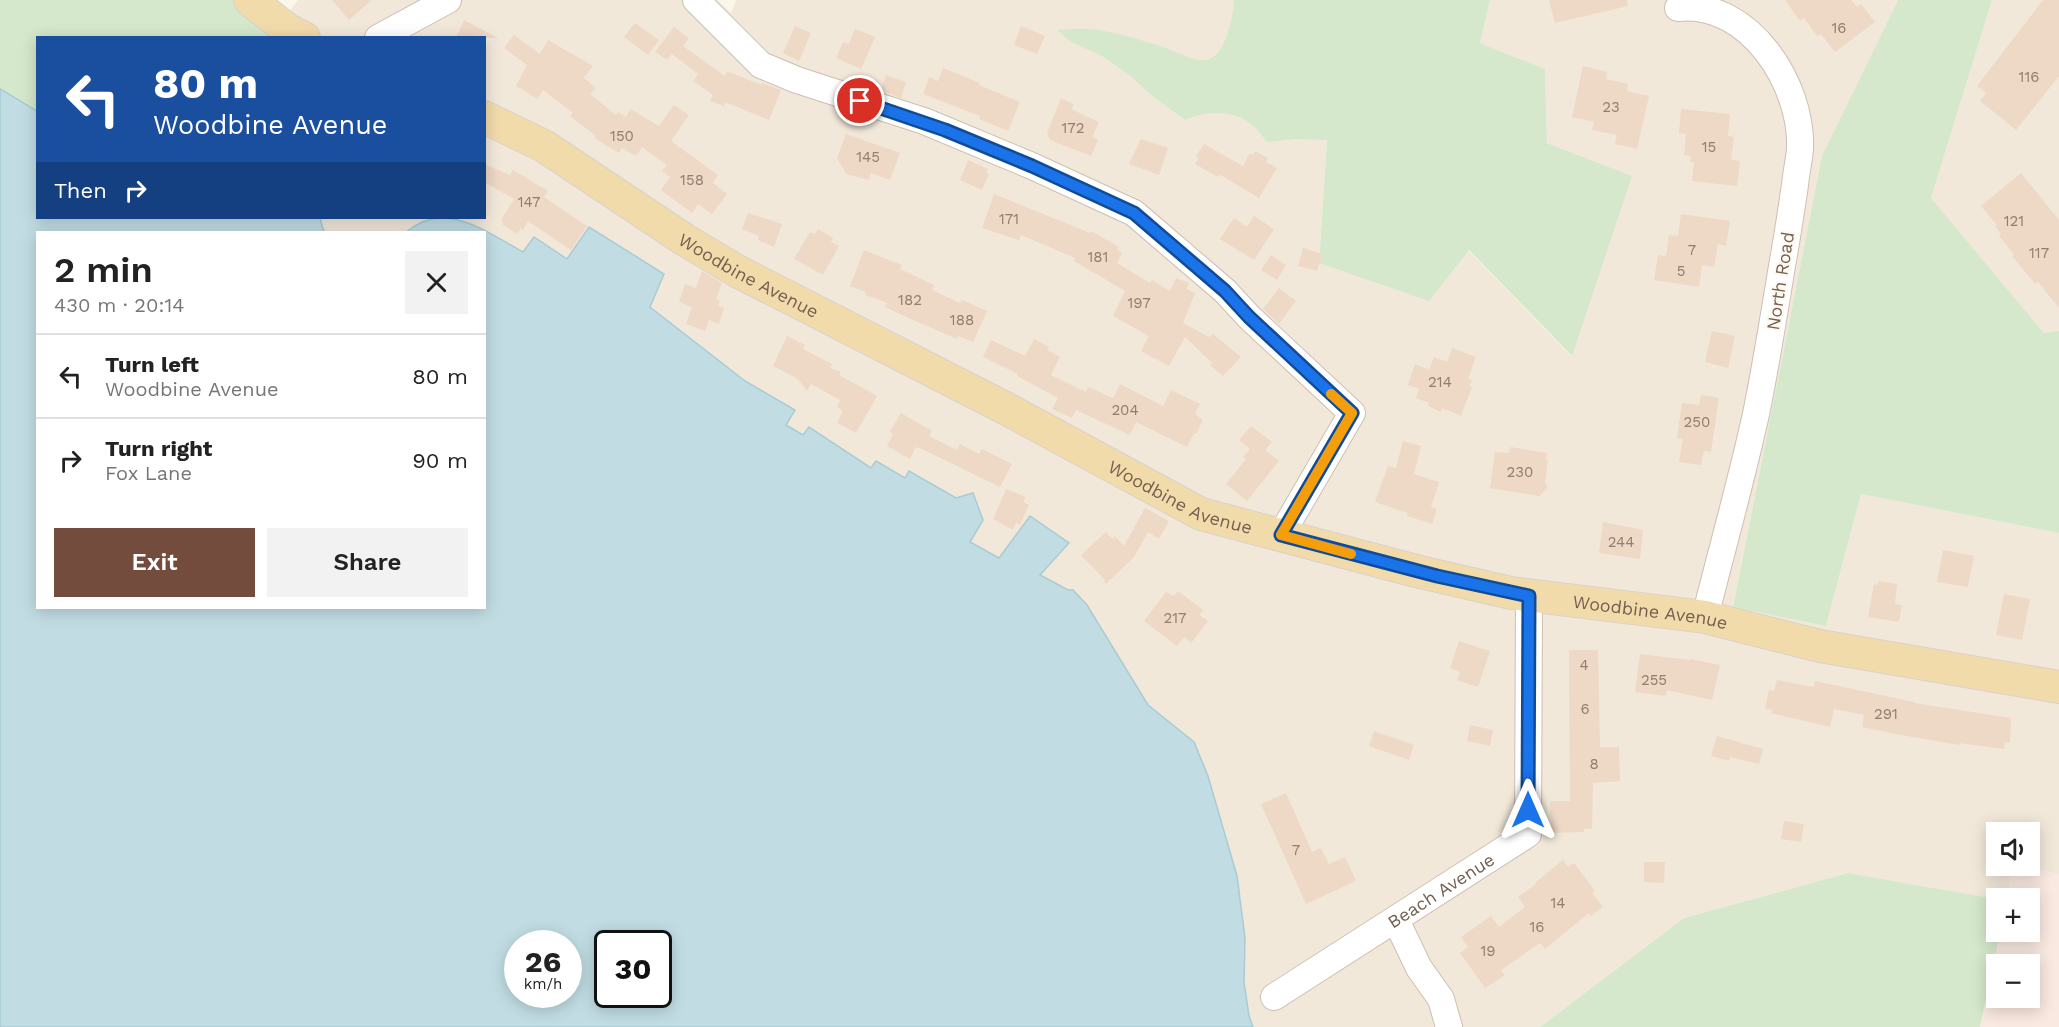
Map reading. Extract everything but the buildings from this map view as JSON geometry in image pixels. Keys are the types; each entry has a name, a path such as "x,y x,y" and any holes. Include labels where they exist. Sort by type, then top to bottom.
{"main road":[{"path":"250,0 288,30 300,36"},
{"name":"Woodbine Avenue","path":"486,118 544,146 685,240 737,271 1005,408 1201,514 1437,576 1529,596 1705,617 1820,646 2059,687"}],"street":[{"path":"382,36 448,0"},
{"path":"696,0 760,65 797,80 924,121 1032,166 1134,213 1225,291 1249,317 1352,413 1281,535"},
{"name":"North Road","path":"1678,8 1698,6 1714,11 1742,25 1756,37 1779,65 1795,105 1800,147 1758,402 1738,491 1705,617"},
{"name":"Beach Avenue","path":"1274,996 1528,834 1529,596"},
{"path":"1396,920 1419,968 1441,999 1449,1027"}],"shaded area":[{"path":"298,0 717,0 731,13 736,0 1234,0 1228,105 1327,139 1319,263 1468,250 1571,356 1631,176 1547,143 1545,69 1480,43 1490,0 1898,0 1822,157 1733,606 1826,626 1861,494 2059,533 2059,875 2040,870 2040,822 1986,822 1986,876 2011,876 2009,888 1986,888 1986,897 1848,873 1684,918 1540,1027 1253,1027 1244,982 1245,938 1208,776 1194,742 1148,705 1087,605 1039,575 1069,543 999,558 970,542 956,498 910,471 905,479 876,462 872,468 809,427 803,435 786,425 794,410 745,381 650,307 589,227 567,259 534,237 523,252 460,219 486,219 486,36 318,36 289,12"},
{"path":"1992,0 2059,0 2059,331 2044,333 1931,198"},
{"path":"320,219 434,219 415,225 407,231 324,231"},
{"path":"2040,870 2059,875 2059,1027 1980,1027 1986,998 1986,1008 2040,1008 2040,954 1995,954 1998,942 2040,942 2040,888 2009,888 2011,876 2040,876"}],"green space":[{"path":"0,0 234,0 274,36 36,36 36,110 0,89"},
{"path":"1234,0 1490,0 1480,43 1545,69 1547,143 1632,176 1572,356 1469,250 1429,301 1319,263 1327,140 1294,139 1267,142 1255,127 1230,114 1202,114 1185,120 1151,95 1132,77 1102,56 1071,42 1057,30 1089,29 1108,32 1153,44 1193,59 1206,60 1219,52 1223,44 1230,25"},
{"path":"1898,0 1992,0 1931,198 2044,333 2059,331 2059,533 1861,494 1826,626 1733,607 1822,156"},
{"path":"1848,873 1986,897 1986,942 1998,942 1995,954 1986,954 1986,998 1980,1027 1540,1027 1684,918"}],"water":[{"path":"0,89 36,110 36,219 320,219 324,231 36,231 36,609 486,609 486,231 523,252 534,237 567,259 589,227 664,274 650,307 745,381 795,410 786,425 803,435 809,427 871,468 876,461 905,478 909,471 956,498 973,493 983,520 970,542 999,558 1030,516 1069,543 1040,575 1068,590 1073,590 1087,605 1148,705 1194,742 1208,776 1237,876 1245,938 1244,982 1253,1027 0,1027"},
{"path":"433,219 466,222 485,231 408,231"}],"slow traffic":[{"path":"1331,394 1352,413 1281,535 1351,554"}],"route":[{"path":"860,101 924,121 1032,166 1134,213 1225,291 1249,317 1352,413 1281,535 1437,576 1529,596 1528,810"}]}
